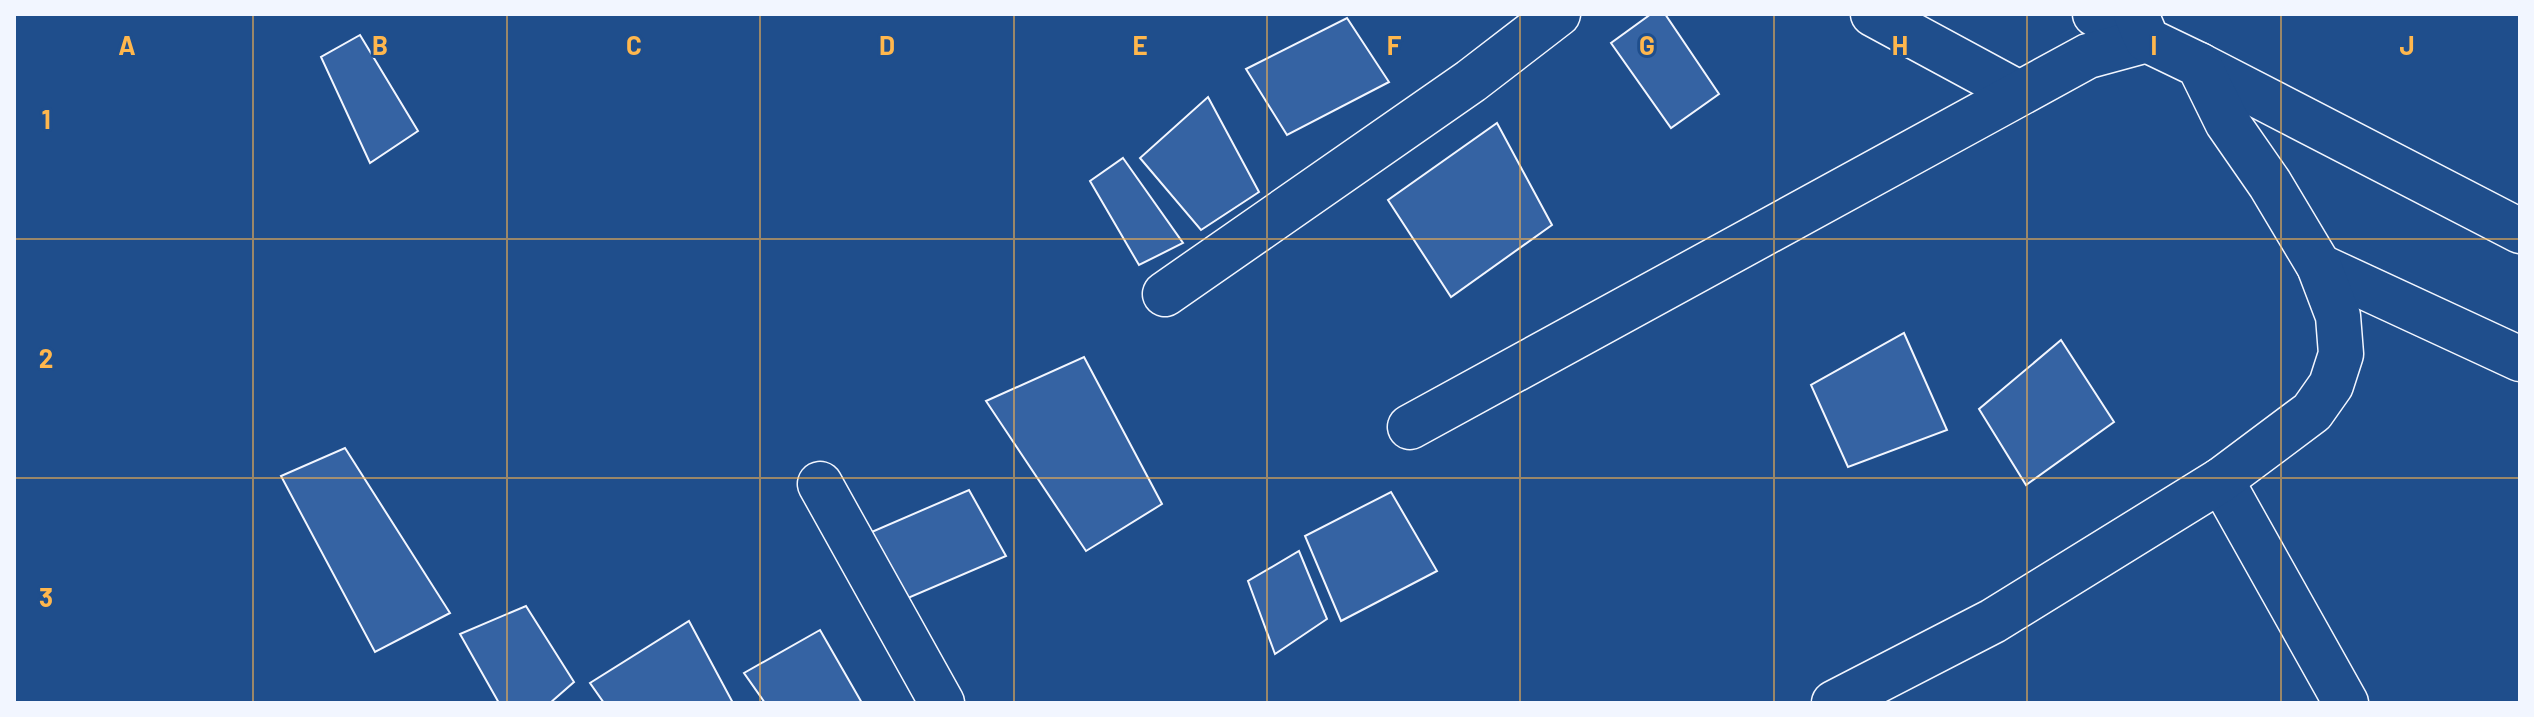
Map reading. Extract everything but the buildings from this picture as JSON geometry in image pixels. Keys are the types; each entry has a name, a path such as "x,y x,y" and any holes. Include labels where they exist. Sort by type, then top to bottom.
{"street":[{"path":"1165,294 1471,81 1558,14"},
{"path":"1873,14 2019,93"},
{"path":"2095,14 2142,27 2199,65 2520,231"},
{"path":"1410,427 2142,27"},
{"path":"1834,703 1993,621 2221,480 2312,412 2331,385 2341,354 2338,316 2319,266 2270,184 2227,122 2199,65"},
{"path":"2319,266 2520,359"},
{"path":"2221,480 2346,703"},
{"path":"820,484 942,703"}]}
